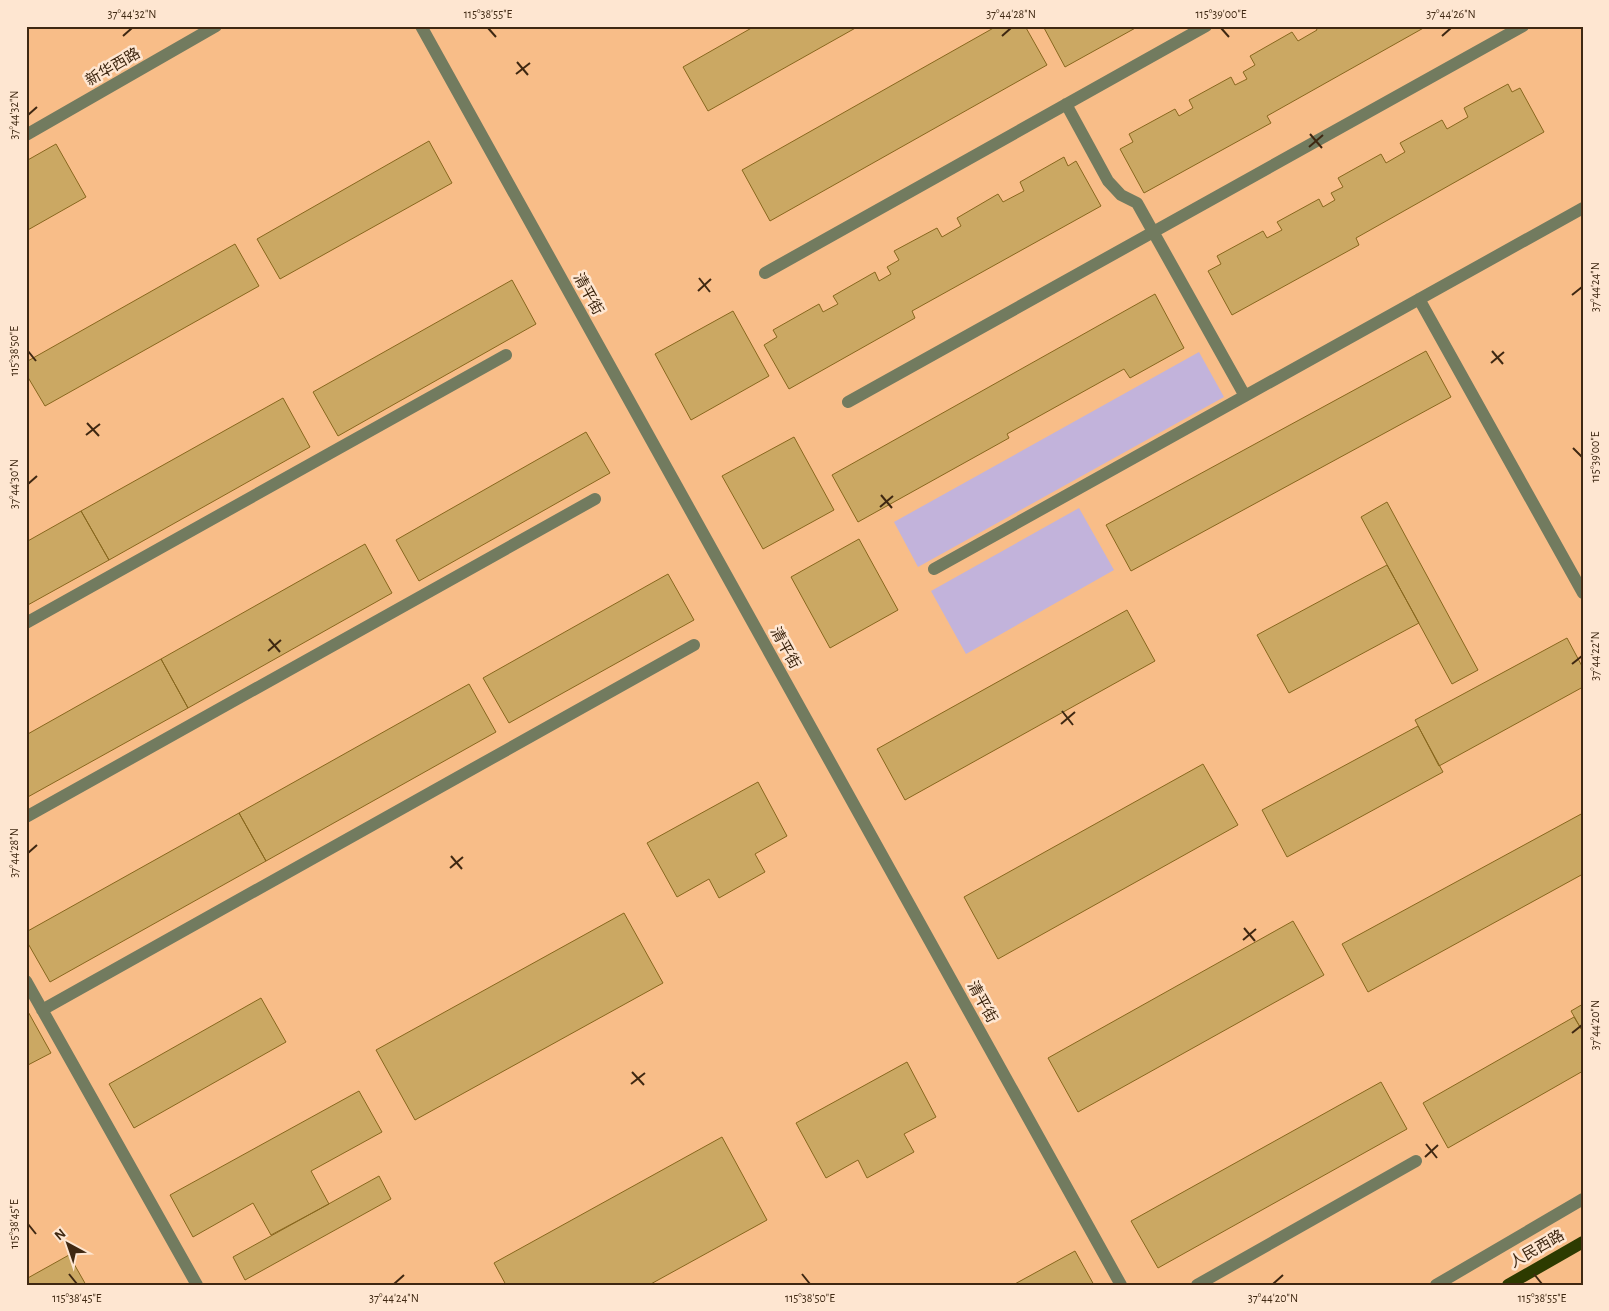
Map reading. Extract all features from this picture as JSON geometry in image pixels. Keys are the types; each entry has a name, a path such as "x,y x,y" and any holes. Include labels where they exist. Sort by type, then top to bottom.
{"main road":[{"name":"人民西路","path":"1508,1285 1583,1242"}],"street":[{"name":"新华西路","path":"26,135 216,26"},
{"name":"清平街","path":"420,26 1121,1285"},
{"path":"765,272 1206,26"},
{"path":"848,402 1522,26"},
{"path":"1066,104 1108,181 1121,196 1137,203 1245,396"},
{"path":"934,569 1583,208"},
{"path":"1419,299 1583,594"},
{"path":"26,623 506,355"},
{"path":"26,817 595,498"},
{"path":"42,1010 694,645"},
{"path":"26,981 197,1285"},
{"path":"1197,1285 1416,1161"},
{"path":"1436,1285 1583,1199"}],"shaded area":[{"path":"1199,352 1224,397 918,567 894,522"},
{"path":"1079,508 1114,570 966,654 931,591"}],"building":[{"path":"755,26 859,26 708,111 683,67"},
{"path":"997,26 1025,26 1047,65 770,221 742,170"},
{"path":"1043,26 1139,26 1065,67"},
{"path":"1315,26 1427,26 1267,116 1271,123 1144,193 1120,149 1133,142 1129,134 1175,109 1179,116 1193,108 1189,100 1231,77 1235,85 1247,79 1243,72 1255,65 1250,56 1292,32 1298,41 1317,30"},
{"path":"1508,84 1512,92 1520,88 1544,132 1356,238 1359,245 1232,315 1208,271 1221,264 1217,256 1263,231 1267,238 1282,230 1277,222 1319,199 1323,207 1335,200 1331,193 1343,187 1338,178 1381,154 1386,163 1405,152 1400,143 1442,120 1447,129 1468,117 1464,108"},
{"path":"429,141 452,183 280,279 257,239"},
{"path":"56,144 86,197 26,231 26,161"},
{"path":"1064,157 1068,166 1076,161 1101,206 912,311 915,318 789,389 764,345 777,337 773,330 819,304 823,312 838,304 833,296 875,272 879,281 891,274 887,267 899,260 894,251 937,228 942,237 961,226 957,218 998,194 1003,202 1024,191 1020,182"},
{"path":"235,244 259,286 45,406 26,374 26,362"},
{"path":"512,280 536,324 338,436 313,392"},
{"path":"1155,294 1184,348 1130,378 1124,369 1007,434 1009,438 858,522 832,475"},
{"path":"733,311 769,376 691,420 655,354"},
{"path":"1426,351 1451,397 1131,571 1106,525"},
{"path":"283,398 310,447 109,560 81,511"},
{"path":"586,432 610,473 419,581 396,540"},
{"path":"794,437 834,510 763,549 722,476"},
{"path":"1387,502 1478,670 1452,684 1361,517"},
{"path":"81,511 109,560 26,606 26,542"},
{"path":"859,539 898,610 830,648 791,577"},
{"path":"365,544 392,593 188,708 161,659"},
{"path":"1387,565 1419,623 1289,693 1257,635"},
{"path":"668,574 694,620 509,723 483,678"},
{"path":"1127,610 1155,661 905,800 877,749"},
{"path":"1567,638 1583,668 1583,687 1439,766 1415,720"},
{"path":"161,659 188,708 26,798 26,735"},
{"path":"469,684 496,732 266,861 239,813"},
{"path":"1418,726 1443,772 1287,857 1262,810"},
{"path":"1203,764 1238,825 998,959 964,897"},
{"path":"758,782 787,836 755,854 765,872 719,898 709,879 677,897 647,843"},
{"path":"239,813 266,861 50,982 26,940 26,932"},
{"path":"1583,813 1583,874 1368,992 1342,944"},
{"path":"624,913 663,983 415,1120 376,1050"},
{"path":"1293,921 1324,975 1078,1112 1048,1058"},
{"path":"261,998 286,1042 134,1128 109,1084"},
{"path":"1583,1004 1583,1032 1571,1011"},
{"path":"26,1008 51,1053 26,1066"},
{"path":"1574,1017 1583,1032 1583,1071 1448,1148 1423,1103"},
{"path":"907,1062 936,1117 904,1134 914,1152 867,1178 858,1160 826,1178 796,1123"},
{"path":"1381,1082 1407,1129 1158,1268 1131,1221"},
{"path":"359,1091 382,1132 311,1171 329,1204 271,1235 253,1203 193,1237 170,1195"},
{"path":"722,1137 767,1220 649,1285 506,1285 494,1263"},
{"path":"379,1176 391,1199 245,1280 233,1257"},
{"path":"1075,1251 1094,1285 1013,1285"},
{"path":"69,1255 86,1285 26,1285 26,1279"}]}
